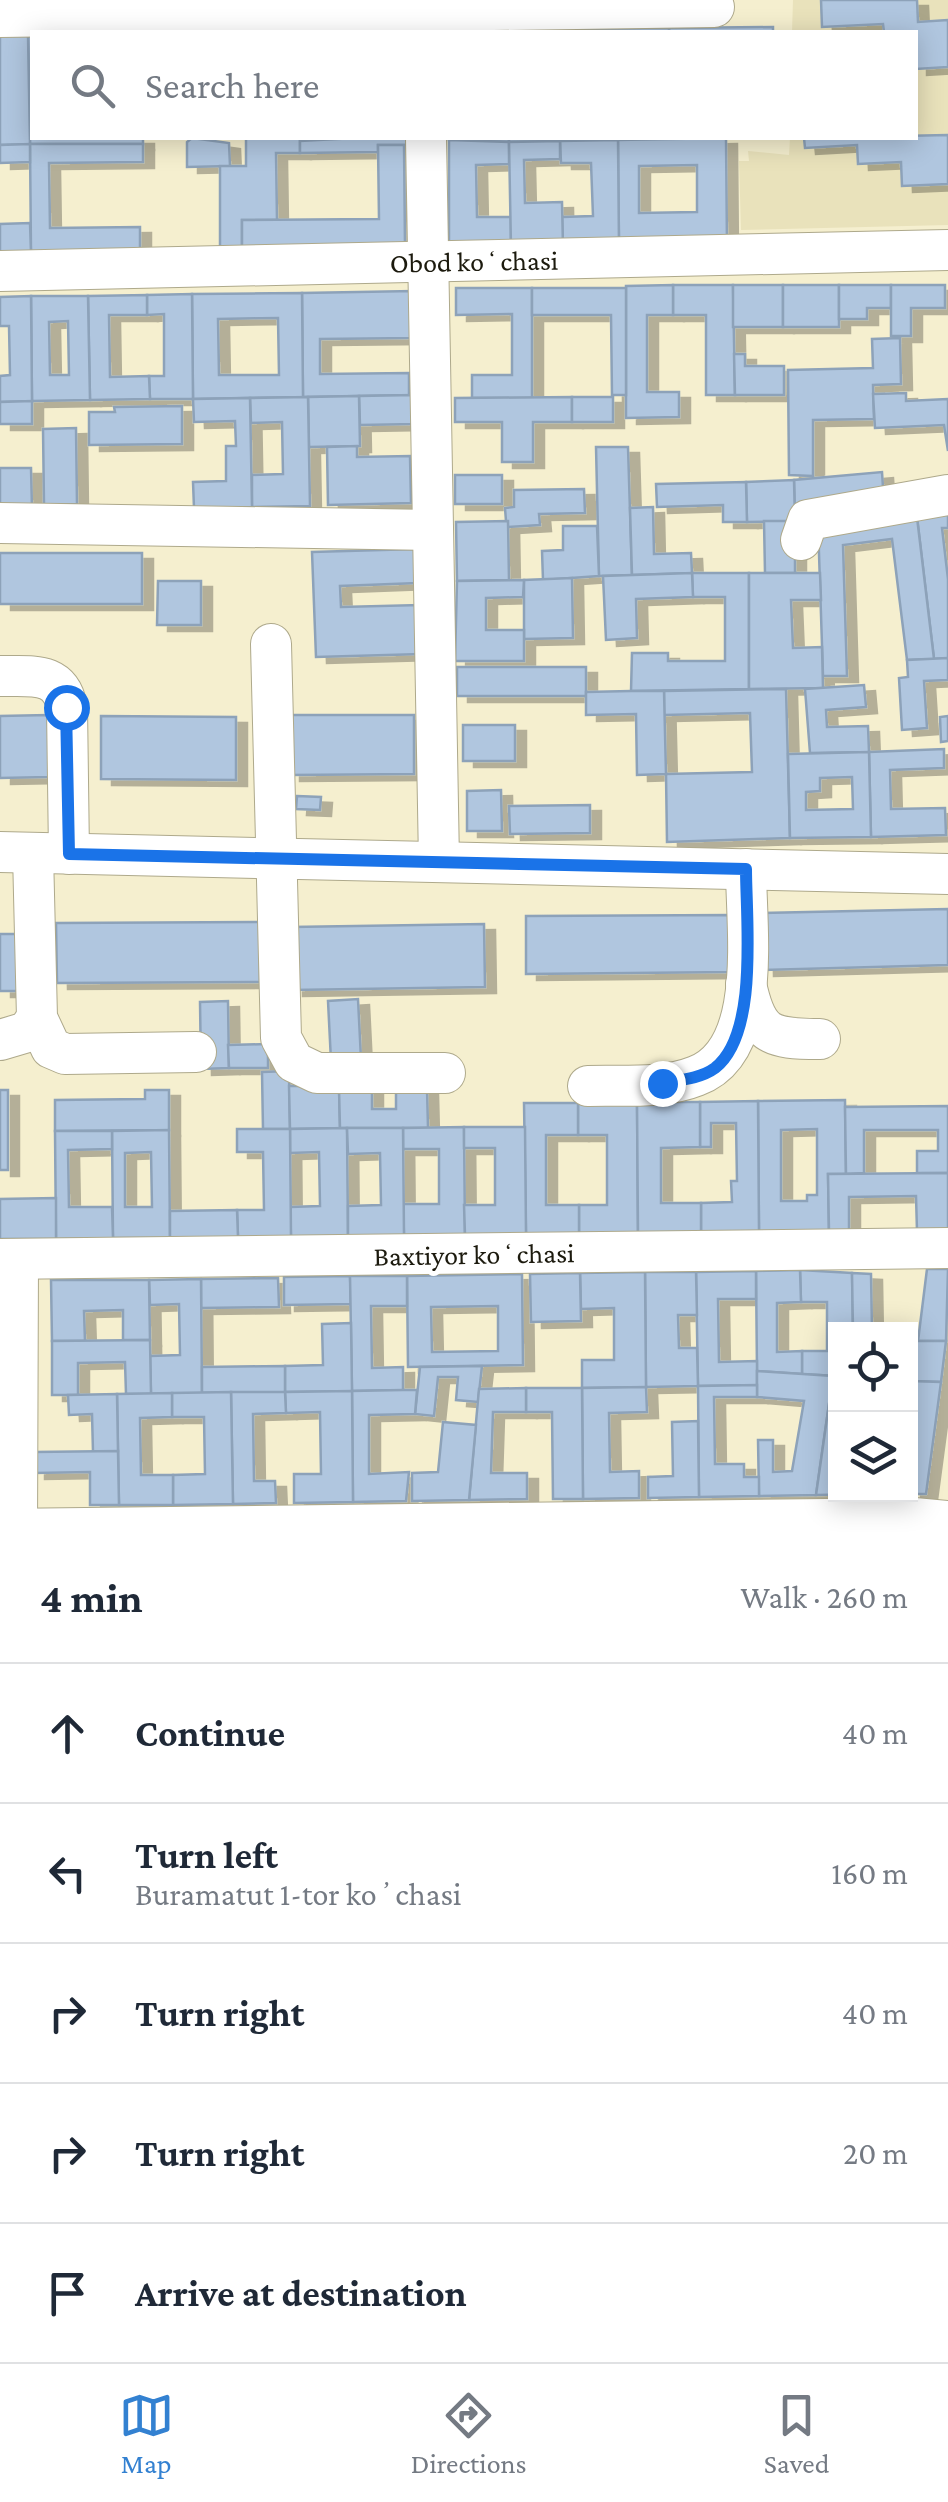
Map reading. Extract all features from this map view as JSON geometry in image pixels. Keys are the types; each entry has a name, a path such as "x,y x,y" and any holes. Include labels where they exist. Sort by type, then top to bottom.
{"street":[{"path":"0,17 424,22 714,7"},
{"path":"426,140 439,862"},
{"name":"Obod koʻchasi","path":"0,271 948,250"},
{"path":"801,540 808,520 948,495"},
{"path":"0,523 433,530"},
{"path":"271,644 280,1029 294,1062 317,1073 445,1073"},
{"path":"0,676 44,677 62,690 34,853 37,1018 51,1048 65,1054 196,1052"},
{"path":"34,853 948,874"},
{"path":"588,1086 692,1078 715,1068 729,1051 740,1024 746,984 746,869"},
{"path":"746,984 760,1027 778,1037 820,1039"},
{"path":"0,1040 27,1032 37,1018"},
{"name":"Baxtiyor koʻchasi","path":"9,1259 948,1248"},
{"path":"9,1259 12,1530 914,1518 948,1521"}],"shaded area":[{"path":"793,0 948,0 948,225 741,230 739,161 749,161 748,151 789,155 790,140 918,140 918,30 792,30"}],"building":[{"path":"821,0 917,0 918,22 948,20 948,67 918,69 918,30 884,30 883,24 822,27"},
{"path":"773,27 773,30 669,30"},
{"path":"669,28 669,30 569,30"},
{"path":"0,35 28,35 30,144 0,145"},
{"path":"28,35 30,140 143,140 143,144 30,144"},
{"path":"948,135 948,184 902,186 901,162 858,164 857,145 805,148 804,140 918,140 918,136"},
{"path":"246,140 300,140 300,153 276,153 277,220 242,220 242,247 220,247 220,166 246,166"},
{"path":"411,140 411,145 378,145 378,152 300,153 300,141"},
{"path":"449,140 509,142 509,164 476,165 477,217 511,217 511,248 449,248"},
{"path":"509,140 571,140 571,141"},
{"path":"618,140 726,140 727,246 619,247","holes":["697,165 697,212 639,213 639,166"]},
{"path":"618,140 619,247 563,247 562,217 593,216 591,163 561,163 560,141"},
{"path":"560,141 560,159 524,160 525,203 562,202 563,247 511,248 509,142"},
{"path":"187,142 229,143 230,166 187,167"},
{"path":"30,144 143,144 143,162 49,163 50,228 140,227 140,252 31,253"},
{"path":"30,144 30,162 0,163 0,145"},
{"path":"378,145 404,145 405,246 242,247 242,220 379,219"},
{"path":"30,223 31,253 0,253 0,224"},
{"path":"673,285 733,285 735,395 706,395 706,315 673,315"},
{"path":"673,285 673,315 647,315 647,392 679,392 679,417 626,418 626,286"},
{"path":"733,285 783,285 783,327 733,327"},
{"path":"783,285 839,285 839,327 783,327"},
{"path":"839,285 891,285 891,308 867,308 867,319 839,319"},
{"path":"891,285 945,285 945,308 911,308 911,336 891,336"},
{"path":"456,288 532,288 532,398 472,398 472,375 512,375 512,314 456,315"},
{"path":"532,288 626,288 626,395 612,395 611,315 532,315"},
{"path":"413,291 414,338 320,339 320,374 409,373 409,395 303,397 302,293"},
{"path":"302,293 303,397 193,399 192,294","holes":["278,318 279,375 219,375 218,319"]},
{"path":"192,294 193,399 150,399 149,376 164,376 164,314 147,315 147,295"},
{"path":"147,295 147,315 109,315 110,377 149,376 150,399 90,400 88,296"},
{"path":"31,296 88,296 90,400 32,401","holes":["68,321 69,375 50,375 49,322"]},
{"path":"31,296 32,401 0,402 0,376 10,375 9,326 0,326 0,297"},
{"path":"900,338 901,384 873,385 874,419 813,420 813,476 789,475 788,370 873,368 872,339"},
{"path":"734,354 745,354 745,366 784,366 784,395 735,395"},
{"path":"906,393 906,401 948,399 948,451 944,425 875,428 873,394"},
{"path":"414,395 415,424 360,425 359,396"},
{"path":"359,396 360,446 309,447 308,397"},
{"path":"308,397 310,506 252,507 252,475 283,474 282,422 251,423 250,398"},
{"path":"572,397 572,422 533,422 533,462 502,462 502,422 455,422 455,398"},
{"path":"572,397 613,397 613,422 572,422"},
{"path":"250,398 252,507 194,508 193,482 226,481 226,446 236,446 235,421 194,422 193,399"},
{"path":"32,401 32,424 0,424 0,402"},
{"path":"182,406 182,444 89,445 89,412 115,412 114,407"},
{"path":"76,428 77,504 44,505 43,429"},
{"path":"357,446 357,457 410,456 411,503 328,505 327,447"},
{"path":"596,447 628,447 632,575 599,576"},
{"path":"0,468 31,468 32,509 0,510"},
{"path":"882,472 884,503 795,521 794,480"},
{"path":"455,475 502,475 502,504 455,504"},
{"path":"794,480 795,521 747,522 746,482"},
{"path":"746,482 747,522 723,522 723,505 657,507 656,484"},
{"path":"584,489 585,513 539,514 540,525 508,527 505,508 514,507 514,490"},
{"path":"948,505 948,528 942,528 948,579 948,658 934,659 916,509"},
{"path":"653,507 654,554 691,553 692,573 632,575 630,508"},
{"path":"916,509 934,659 907,660 892,539 843,545 847,676 823,676 818,523"},
{"path":"508,521 509,580 457,581 456,522"},
{"path":"764,521 795,521 795,573 765,573"},
{"path":"563,526 597,526 599,576 543,580 542,551 563,550"},
{"path":"417,549 418,583 340,586 341,607 420,605 422,654 316,657 312,552"},
{"path":"0,553 142,553 142,604 0,604"},
{"path":"692,573 749,573 749,689 631,691 632,653 668,653 668,661 725,661 725,597 693,597"},
{"path":"692,573 693,597 636,599 637,638 606,640 603,576"},
{"path":"749,573 820,573 821,600 791,600 793,648 822,647 823,688 749,689"},
{"path":"572,578 573,638 524,639 524,580"},
{"path":"524,580 523,597 486,598 486,630 524,630 524,661 455,661 457,581"},
{"path":"158,581 201,581 201,625 157,625"},
{"path":"948,658 948,680 924,681 927,728 902,730 899,678 908,677 907,660"},
{"path":"457,667 586,667 586,696 457,696"},
{"path":"864,685 866,707 826,710 827,727 868,726 869,752 810,753 805,689"},
{"path":"786,689 790,838 667,842 666,774 752,772 750,713 664,715 664,691"},
{"path":"664,691 666,774 637,775 636,714 586,715 586,692"},
{"path":"48,715 49,777 0,778 0,716"},
{"path":"289,715 414,715 414,774 289,775"},
{"path":"101,716 236,717 236,780 101,779"},
{"path":"948,716 948,741 941,742 940,717"},
{"path":"463,725 515,725 515,761 463,761"},
{"path":"944,749 944,768 890,770 891,809 945,808 946,835 871,837 869,752"},
{"path":"869,752 871,837 790,838 788,754","holes":["852,777 853,809 806,810 806,792 820,791 820,778"]},
{"path":"501,790 502,831 467,831 467,791"},
{"path":"297,796 321,797 320,810 296,809"},
{"path":"590,805 590,833 510,834 509,806"},
{"path":"948,909 948,965 763,970 762,913"},
{"path":"731,915 732,972 526,974 526,916"},
{"path":"260,922 260,982 57,983 56,923"},
{"path":"484,924 485,987 292,990 291,927"},
{"path":"0,934 22,934 22,991 0,991"},
{"path":"358,999 361,1059 331,1061 328,1001"},
{"path":"228,1001 229,1068 201,1069 200,1002"},
{"path":"268,1044 268,1068 229,1068 228,1045"},
{"path":"289,1071 290,1129 263,1129 262,1072"},
{"path":"289,1086 339,1086 340,1128 290,1129"},
{"path":"372,1088 372,1109 396,1109 396,1088 427,1088 428,1128 340,1128 339,1089"},
{"path":"0,1090 8,1090 8,1170 0,1170"},
{"path":"145,1090 169,1090 169,1130 55,1131 55,1100 145,1099"},
{"path":"845,1100 846,1174 828,1174 829,1232 759,1232 758,1101","holes":["817,1129 817,1195 807,1195 807,1201 781,1201 781,1130"]},
{"path":"758,1101 759,1232 701,1232 701,1203 732,1202 731,1181 737,1181 736,1123 711,1123 711,1147 700,1147 700,1102"},
{"path":"637,1102 638,1233 579,1234 579,1205 607,1205 607,1135 578,1135 578,1103"},
{"path":"637,1102 700,1102 700,1147 661,1148 661,1203 701,1203 701,1232 638,1233"},
{"path":"524,1103 578,1103 578,1135 546,1135 546,1205 579,1205 579,1234 526,1234"},
{"path":"948,1106 948,1173 917,1173 917,1151 938,1151 938,1130 864,1130 864,1173 846,1174 845,1107"},
{"path":"464,1127 465,1235 404,1235 403,1204 439,1204 439,1149 403,1149 403,1128"},
{"path":"464,1127 525,1127 526,1234 465,1235 464,1205 495,1205 495,1148 464,1148"},
{"path":"347,1128 348,1236 291,1237 290,1207 320,1206 319,1152 290,1153 290,1129"},
{"path":"347,1128 403,1128 404,1235 348,1236 348,1206 381,1205 380,1153 348,1154"},
{"path":"237,1129 290,1129 291,1237 238,1237 237,1210 264,1210 263,1152 237,1152"},
{"path":"169,1130 170,1238 113,1238 112,1131","holes":["151,1152 152,1207 125,1207 125,1153"]},
{"path":"55,1131 112,1131 112,1149 68,1150 69,1207 112,1207 113,1238 56,1239"},
{"path":"948,1173 948,1230 917,1231 916,1196 849,1197 849,1231 829,1232 828,1174"},
{"path":"56,1198 56,1239 0,1239 0,1199"},
{"path":"237,1210 238,1237 170,1238 170,1211"},
{"path":"927,1269 948,1269 946,1341 918,1341"},
{"path":"800,1270 852,1273 853,1322 828,1322 828,1376 802,1374 802,1351 827,1351 827,1302 801,1302"},
{"path":"800,1270 801,1302 777,1303 777,1352 802,1351 802,1374 757,1371 756,1271"},
{"path":"756,1271 756,1299 718,1299 719,1362 757,1361 757,1385 698,1386 696,1272"},
{"path":"645,1272 696,1272 697,1315 678,1315 679,1348 697,1348 698,1386 646,1387"},
{"path":"645,1272 646,1387 582,1388 582,1360 614,1360 614,1308 581,1309 580,1273"},
{"path":"580,1273 581,1321 531,1322 530,1274"},
{"path":"852,1273 871,1274 872,1322 853,1322"},
{"path":"522,1274 523,1365 408,1367 407,1276","holes":["498,1306 498,1351 432,1352 431,1307"]},
{"path":"350,1276 351,1304 284,1305 284,1277"},
{"path":"350,1276 407,1276 407,1306 371,1306 372,1368 403,1367 403,1390 352,1391"},
{"path":"278,1278 279,1307 201,1308 201,1279"},
{"path":"201,1279 202,1393 151,1394 150,1356 180,1355 179,1304 150,1305 149,1280"},
{"path":"51,1280 149,1280 150,1340 123,1340 123,1310 84,1311 85,1341 52,1341"},
{"path":"351,1323 352,1391 285,1392 285,1366 323,1365 322,1324"},
{"path":"150,1340 151,1394 126,1394 125,1362 78,1363 78,1395 52,1395 52,1341"},
{"path":"918,1341 946,1341 941,1382 918,1381"},
{"path":"285,1366 285,1392 202,1393 202,1367"},
{"path":"482,1366 478,1402 456,1400 458,1377 438,1377 434,1416 415,1414 420,1367"},
{"path":"757,1371 828,1376 828,1411 816,1495 759,1496 758,1440 773,1440 773,1472 792,1471 804,1401 757,1397"},
{"path":"918,1381 941,1382 926,1494 918,1494"},
{"path":"757,1385 757,1397 714,1397 715,1464 744,1464 744,1477 759,1477 759,1496 699,1497 698,1386"},
{"path":"646,1387 647,1412 609,1413 610,1472 639,1471 639,1498 583,1499 582,1388"},
{"path":"526,1388 582,1388 583,1499 553,1499 552,1412 526,1412"},
{"path":"526,1388 526,1412 493,1412 491,1473 527,1473 527,1499 469,1500 479,1389"},
{"path":"417,1390 415,1414 369,1415 369,1474 409,1472 406,1501 353,1502 352,1391"},
{"path":"352,1391 353,1502 294,1503 294,1474 321,1474 320,1412 286,1413 285,1392"},
{"path":"231,1392 285,1392 286,1413 253,1414 254,1481 275,1481 276,1503 233,1504"},
{"path":"231,1392 233,1504 173,1505 173,1475 205,1474 204,1417 172,1417 172,1393"},
{"path":"172,1393 172,1417 140,1418 141,1475 173,1475 173,1505 119,1505 117,1394"},
{"path":"117,1394 118,1451 93,1452 92,1414 69,1415 68,1395"},
{"path":"828,1411 828,1495 816,1495"},
{"path":"698,1421 699,1497 648,1498 648,1477 673,1476 672,1422"},
{"path":"443,1422 476,1425 469,1500 412,1501 412,1473 438,1472"},
{"path":"118,1451 119,1505 90,1505 90,1472 34,1473 34,1452"}],"route":[{"path":"66,707 69,854 746,869 746,984 740,1024 729,1051 715,1068 692,1078 662,1083"}]}
